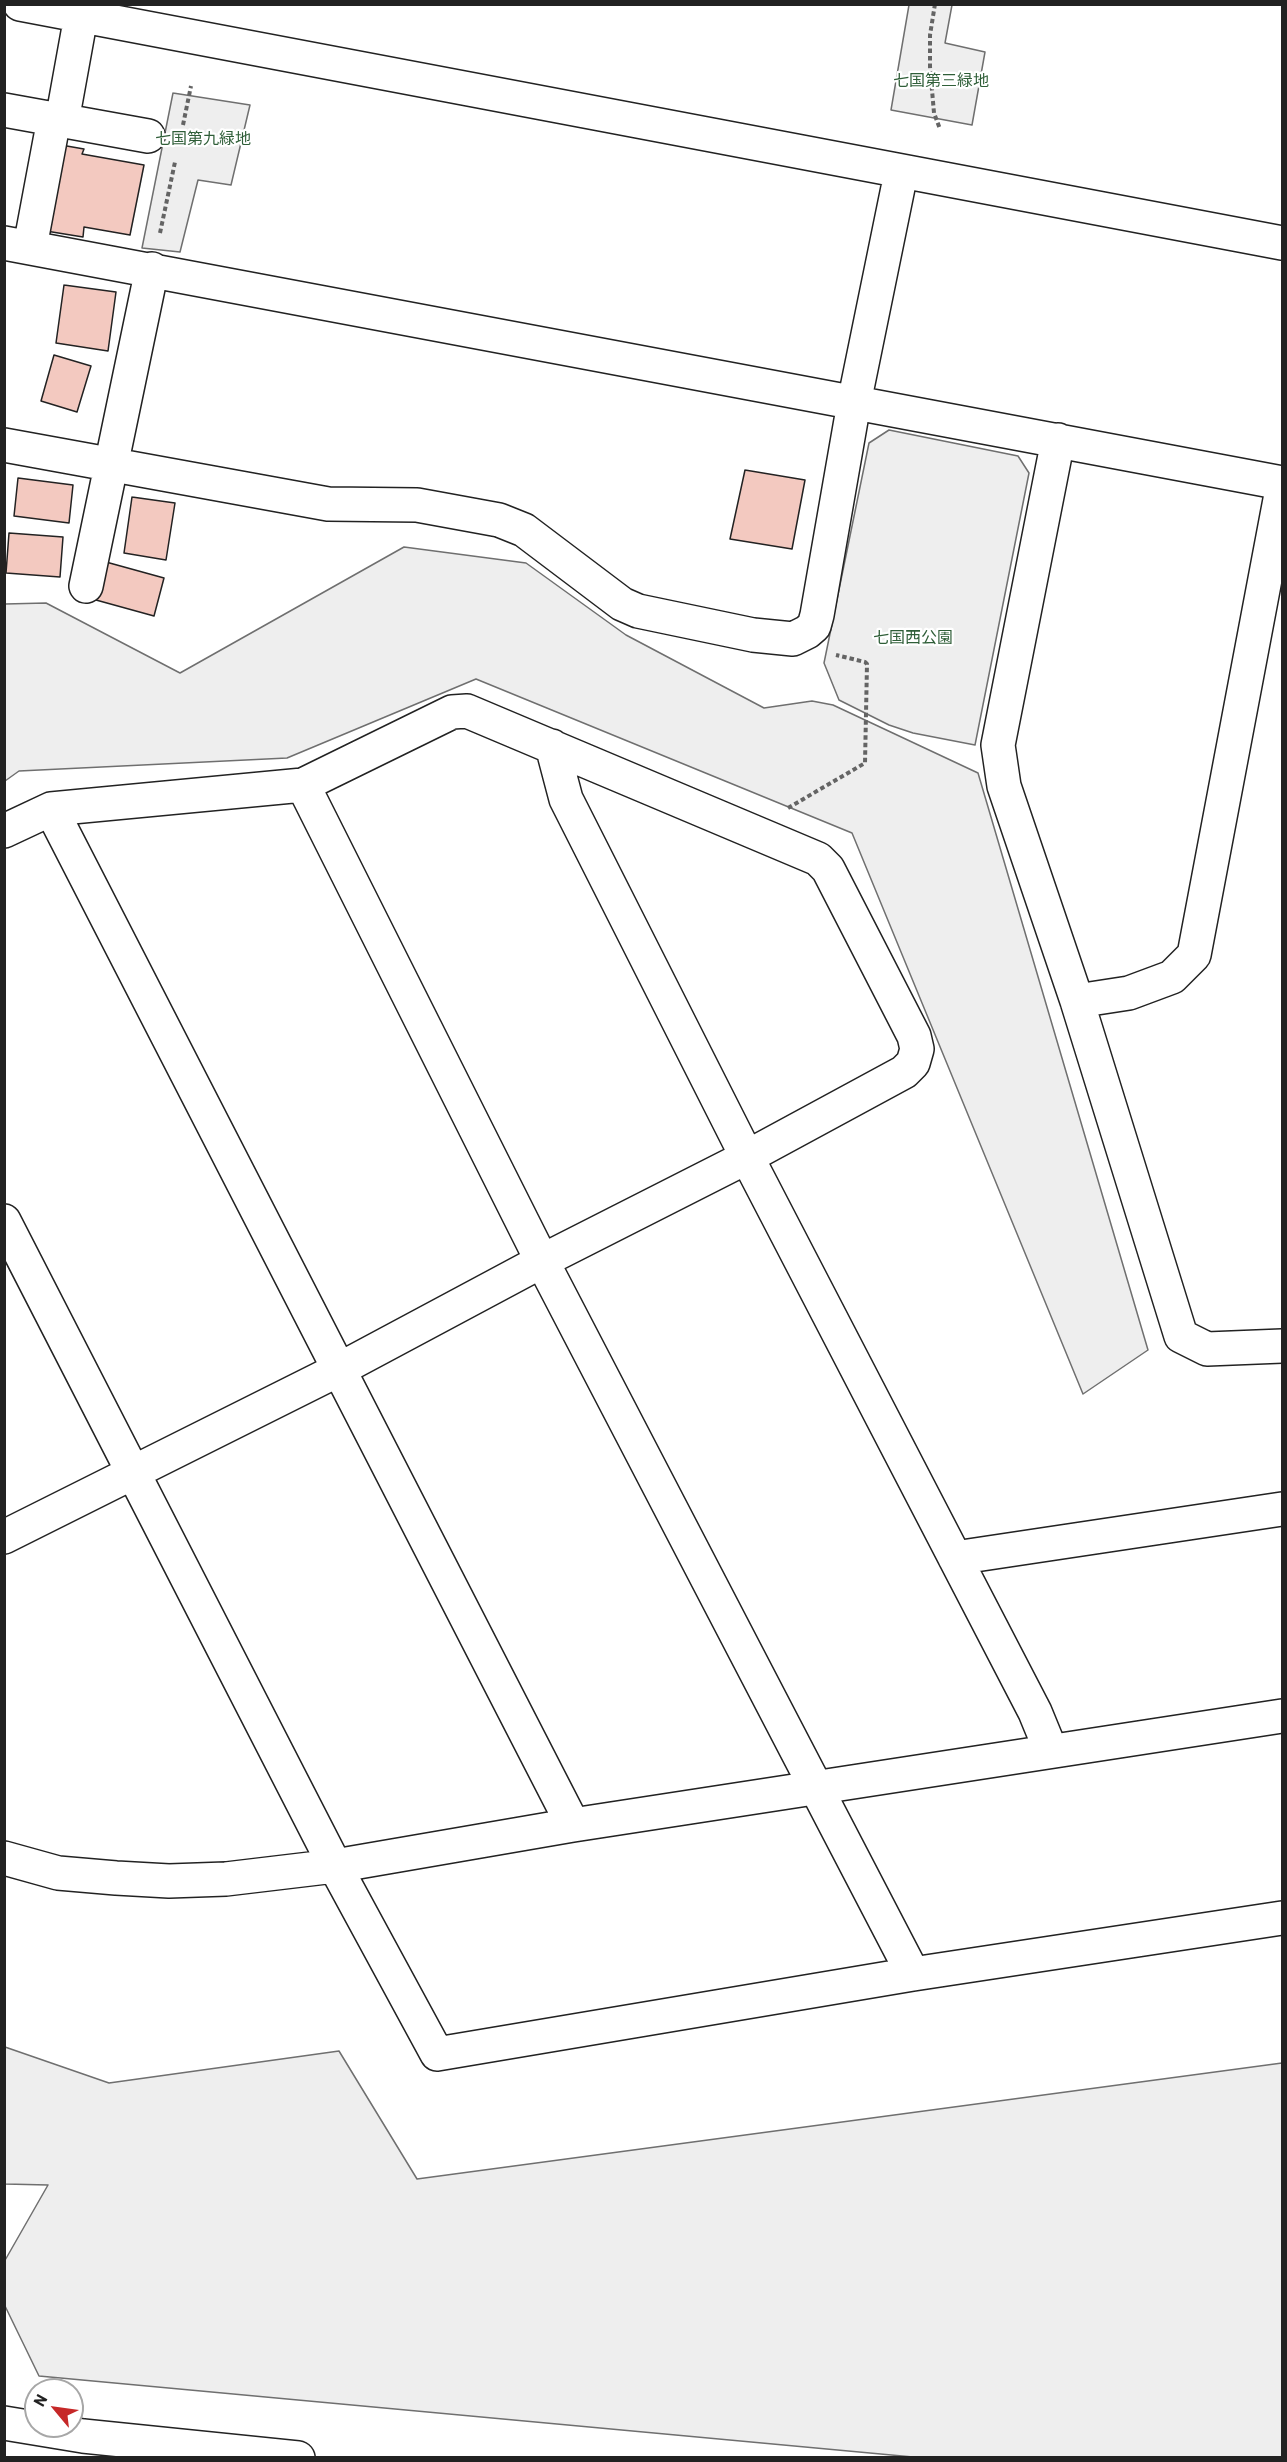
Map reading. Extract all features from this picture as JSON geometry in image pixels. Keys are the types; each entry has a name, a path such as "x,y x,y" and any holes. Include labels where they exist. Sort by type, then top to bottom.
{"street":[{"path":"20,4 901,173 1282,243"},
{"path":"81,16 58,120 17,245 1282,483"},
{"path":"4,110 148,136"},
{"path":"4,445 328,504 417,505 499,520 524,530 622,604 638,611 777,639 792,639 807,633 813,626 817,615 854,403 901,173"},
{"path":"86,586 152,269"},
{"path":"1058,440 998,745 1004,786 1077,1001 1182,1336 1207,1350 1282,1346"},
{"path":"1077,1001 1129,993 1172,977 1194,955 1282,489"},
{"path":"4,831 51,809 303,785 452,712 467,711 818,859 828,869 914,1036 917,1049 913,1063 904,1072 747,1157 542,1261 340,1369 4,1537"},
{"path":"552,746 566,799 747,1157 1035,1712 1051,1751"},
{"path":"303,785 542,1261 913,1974"},
{"path":"51,809 573,1825"},
{"path":"4,1221 135,1472 335,1866 437,2054 913,1974 1282,1918"},
{"path":"955,1558 1282,1509"},
{"path":"4,1858 58,1873 169,1881 226,1879 335,1866 573,1825 1282,1716"},
{"path":"4,2423 83,2436 292,2457"}],"path":[{"path":"935,4 930,35 930,67 934,113 940,129"},
{"path":"181,132 191,86"},
{"path":"152,269 177,155"},
{"path":"779,813 865,762 867,664 821,651 807,633"}],"green space":[{"name":"七国第三緑地","path":"909,5 952,5 945,43 985,52 972,125 891,110"},
{"name":"七国第九緑地","path":"173,93 250,105 231,185 198,180 180,252 142,248"},
{"name":"七国西公園","path":"889,430 1018,456 1029,473 975,745 913,733 889,725 839,700 824,663 869,443"},
{"path":"404,547 526,563 626,635 764,708 812,701 833,705 978,773 1148,1350 1083,1394 852,833 476,679 287,758 19,771 5,781 5,604 46,603 180,673"},
{"path":"5,2047 109,2083 339,2051 417,2179 1282,2063 1282,2457 913,2457 84,2380 84,2378 39,2376 5,2306 4,2262 48,2185 5,2184"}],"building":[{"path":"61,145 84,149 82,154 144,165 130,235 84,227 83,237 46,231"},
{"path":"64,285 116,292 108,351 56,343"},
{"path":"54,355 91,366 77,412 41,401"},
{"path":"745,470 805,480 792,549 730,539"},
{"path":"18,478 73,485 69,523 14,516"},
{"path":"132,497 175,503 166,560 124,553"},
{"path":"9,533 63,537 60,577 6,573"},
{"path":"106,562 164,578 154,616 96,600"}]}
